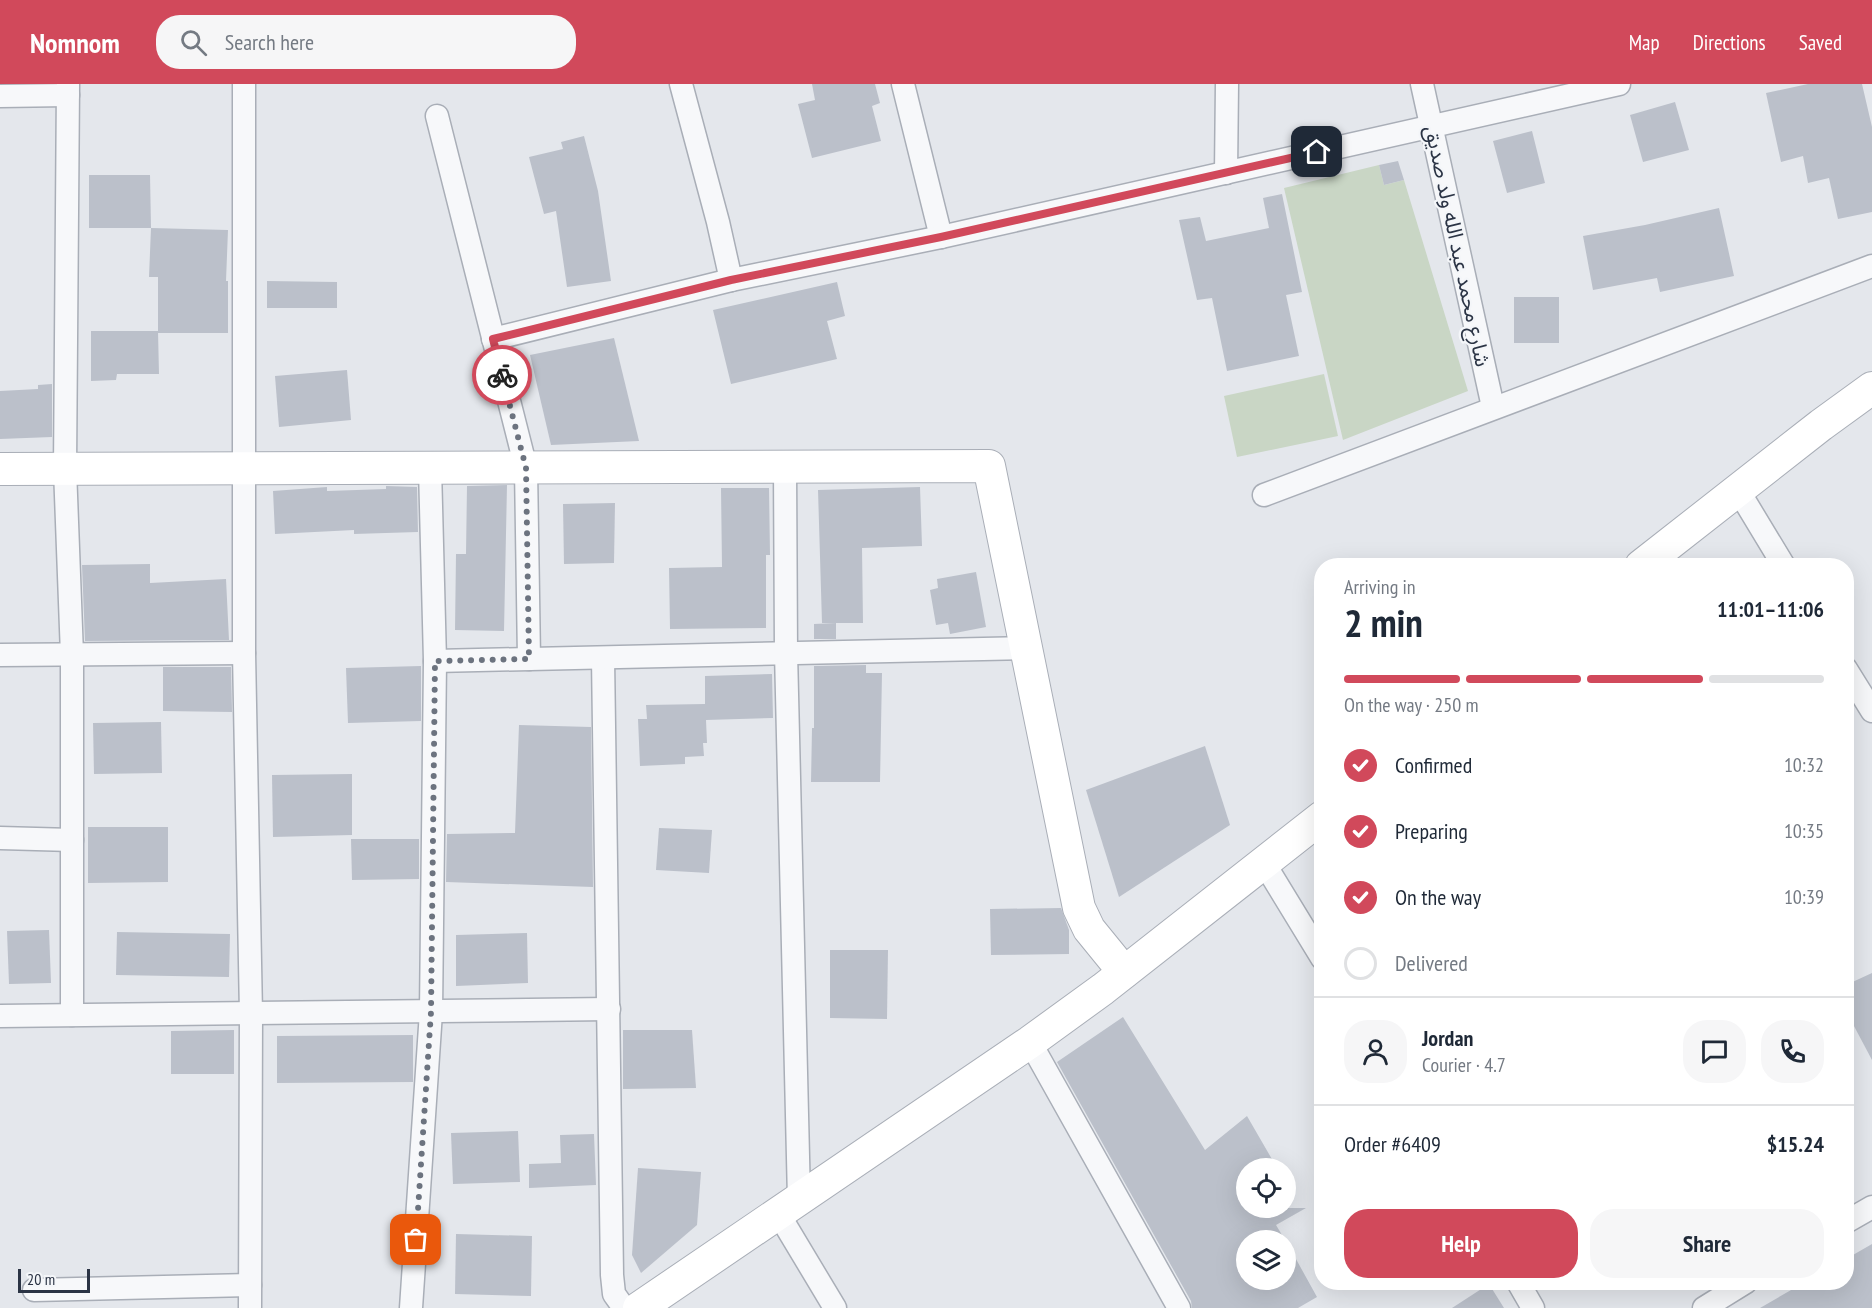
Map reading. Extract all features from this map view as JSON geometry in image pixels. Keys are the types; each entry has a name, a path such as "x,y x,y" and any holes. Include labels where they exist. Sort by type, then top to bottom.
{"street":[{"path":"244,84 244,653 251,1014 250,1308"},
{"path":"681,84 731,280"},
{"path":"903,84 941,237"},
{"path":"1226,173 1227,84"},
{"name":"شارع محمد عبد الله ولد صديق","path":"1422,84 1493,407"},
{"path":"493,339 731,280 941,237 1618,84"},
{"path":"0,96 68,90 65,469 72,655 72,1016"},
{"path":"437,116 526,468 529,659"},
{"path":"1264,495 1872,266"},
{"path":"1651,558 1872,387"},
{"path":"0,469 990,466 1079,908 1089,929 1124,972"},
{"path":"785,467 788,1206 835,1308"},
{"path":"411,1308 431,1012 435,661 430,468"},
{"path":"1738,490 1779,558"},
{"path":"435,661 1026,648"},
{"path":"0,655 244,653"},
{"path":"603,658 612,1275 614,1294 624,1308"},
{"path":"1854,682 1872,711"},
{"path":"639,1308 1030,1042 1124,972 1314,823"},
{"path":"0,838 72,840"},
{"path":"1264,863 1314,945"},
{"path":"0,1016 609,1010"},
{"path":"1030,1042 1179,1308"},
{"path":"1854,1217 1872,1207"},
{"path":"34,1290 250,1285"},
{"path":"1523,1290 1533,1308"},
{"path":"1704,1308 1733,1290"}],"green space":[{"path":"1379,165 1384,185 1404,180 1468,391 1343,440 1284,188"},
{"path":"1324,374 1338,436 1237,457 1224,396"}],"building":[{"path":"812,84 875,84 880,103 872,106 881,141 812,158 798,104 815,100"},
{"path":"1808,84 1862,84 1872,127 1872,212 1838,219 1829,178 1808,183 1803,156 1781,162 1766,93"},
{"path":"1675,102 1689,150 1643,162 1630,115"},
{"path":"1532,131 1545,183 1507,193 1493,141"},
{"path":"584,136 598,191 611,281 567,287 556,211 544,214 529,157 563,149 561,142"},
{"path":"1398,161 1404,180 1384,185 1379,165"},
{"path":"89,175 150,175 151,228 89,228"},
{"path":"1282,194 1302,292 1286,295 1299,356 1227,371 1212,298 1197,300 1179,220 1200,217 1206,241 1269,228 1263,198"},
{"path":"1719,208 1734,276 1660,292 1657,278 1593,290 1583,236"},
{"path":"151,228 228,230 226,281 228,281 228,333 158,333 158,277 149,277"},
{"path":"267,281 337,282 337,308 267,308"},
{"path":"837,282 845,316 827,321 837,359 731,384 713,310"},
{"path":"1514,297 1559,297 1559,343 1514,343"},
{"path":"91,331 158,331 159,374 117,374 116,380 91,381"},
{"path":"614,338 639,441 551,445 530,355"},
{"path":"347,370 351,420 279,427 275,376"},
{"path":"52,384 52,437 0,439 0,391 38,389 38,385"},
{"path":"507,485 504,631 455,630 456,554 466,554 467,486"},
{"path":"386,486 417,487 418,532 354,534 354,530 275,534 273,491 327,487 327,491 386,489"},
{"path":"920,487 922,546 862,548 863,623 822,623 818,490"},
{"path":"721,488 769,488 770,555 766,555 766,628 670,629 669,568 722,567"},
{"path":"615,503 614,563 564,564 563,504"},
{"path":"150,564 150,583 226,579 229,640 85,641 82,565"},
{"path":"976,572 986,627 950,634 948,623 936,625 930,590 938,588 937,579"},
{"path":"836,623 836,639 814,639 814,624"},
{"path":"866,665 866,673 882,673 880,782 811,782 814,666"},
{"path":"421,666 421,721 348,723 346,668"},
{"path":"163,667 231,667 232,712 163,711"},
{"path":"772,674 773,718 706,720 707,743 703,743 704,756 685,757 685,764 640,766 638,719 647,719 646,705 705,704 705,676"},
{"path":"161,722 162,773 94,774 93,723"},
{"path":"519,725 591,727 593,887 446,882 447,834 515,833"},
{"path":"1205,746 1230,825 1119,897 1086,790"},
{"path":"352,774 352,835 273,837 272,775"},
{"path":"88,827 168,827 168,882 88,883"},
{"path":"659,828 712,830 709,873 656,870"},
{"path":"351,839 419,839 419,879 352,880"},
{"path":"1061,908 1069,930 1069,954 991,955 990,909"},
{"path":"49,930 51,983 9,984 7,931"},
{"path":"117,932 230,934 229,977 116,975"},
{"path":"527,933 528,983 456,986 456,935"},
{"path":"830,950 888,950 887,1019 830,1018"},
{"path":"1872,973 1872,1060 1854,1026 1854,981"},
{"path":"1123,1017 1205,1150 1247,1116 1271,1158 1236,1158 1236,1218 1288,1218 1276,1225 1279,1230 1236,1230 1236,1290 1296,1290 1296,1259 1317,1297 1298,1308 1192,1308 1191,1301 1057,1062"},
{"path":"234,1030 234,1074 171,1074 171,1031"},
{"path":"623,1030 692,1030 696,1088 623,1089"},
{"path":"413,1035 413,1082 277,1083 277,1036"},
{"path":"518,1131 520,1182 453,1184 451,1133"},
{"path":"594,1134 596,1185 529,1188 529,1164 561,1163 560,1135"},
{"path":"638,1168 701,1172 697,1225 641,1273 632,1255"},
{"path":"1296,1208 1306,1208 1296,1214"},
{"path":"456,1234 532,1236 531,1296 455,1294"},
{"path":"1872,1244 1872,1308 1760,1308 1791,1290 1854,1290 1854,1254"},
{"path":"1480,1290 1493,1290 1504,1308 1452,1308"}],"way so far":[{"path":"416,1240 431,1012 435,661 529,659 526,468 502,375"}],"route":[{"path":"502,375 493,339 731,280 941,237 1317,152"}]}
